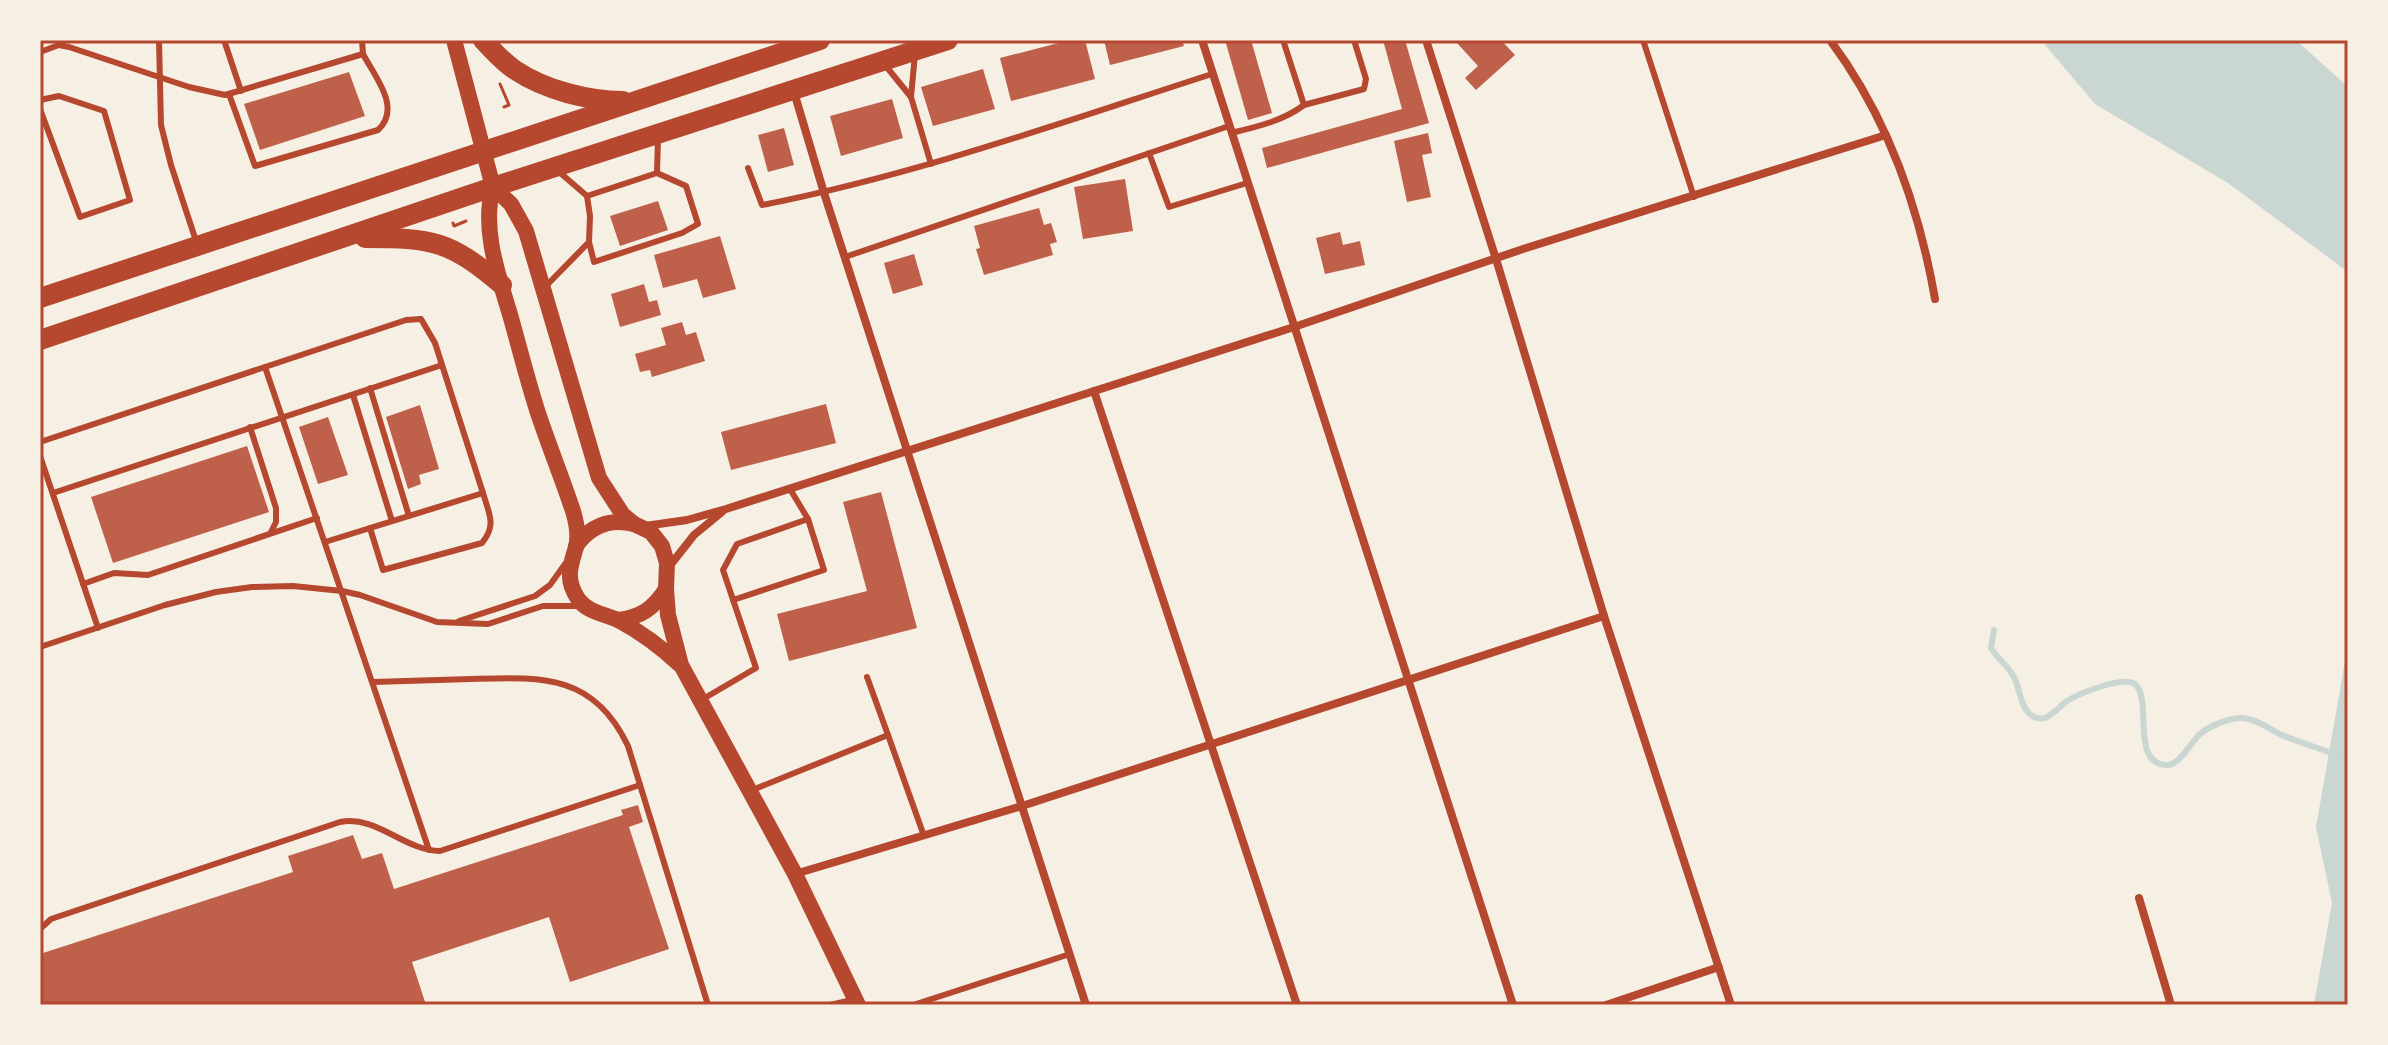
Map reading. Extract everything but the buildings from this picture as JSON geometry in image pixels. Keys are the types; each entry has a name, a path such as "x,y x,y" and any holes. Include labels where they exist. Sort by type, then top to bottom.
{"highway":[{"path":"483,40 514,70 533,80 604,101 639,101"},
{"path":"40,298 820,40"},
{"path":"40,340 493,187 948,40"},
{"path":"349,238 412,238 438,243 464,255 502,285"}],"main road":[{"path":"454,40 493,187 488,205 490,235 538,412 576,519 574,550"},
{"path":"493,187 509,202 526,231 599,478 617,508 657,539 665,555 672,638 681,665 795,874 857,1002"},
{"path":"637,525 619,522 600,525 587,533 570,560 570,581 576,597 585,607 618,620 663,649 681,665"},
{"path":"618,620 634,618 647,611 666,589"}],"street":[{"path":"1202,40 1513,1005"},
{"path":"1426,40 1604,616 1731,1005"},
{"path":"1830,40 1865,91 1886,135 1919,229 1935,299"},
{"path":"793,90 1086,1005"},
{"path":"637,525 687,520 726,509 1886,135"},
{"path":"1094,391 1297,1005"},
{"path":"668,568 694,535 726,509"},
{"path":"795,874 1022,806 1604,616"},
{"path":"2139,898 2171,1005"},
{"path":"1606,1005 1719,967"}],"lane":[{"path":"159,40 161,125 199,247"},
{"path":"224,40 241,91"},
{"path":"229,94 255,166 378,130 386,123 389,102 363,54 362,40"},
{"path":"1283,40 1304,105"},
{"path":"845,257 1149,153 1230,130 1265,124 1304,105 1364,89 1366,79 1354,40"},
{"path":"1643,40 1694,197"},
{"path":"40,52 59,45 69,47 189,87 225,95 363,54"},
{"path":"911,97 916,51"},
{"path":"883,62 911,97 931,164"},
{"path":"748,168 762,205 824,193 931,164 1212,74"},
{"path":"40,100 59,96 104,111 130,200 80,217 40,109"},
{"path":"657,173 658,134"},
{"path":"1149,153 1169,207 1247,183"},
{"path":"555,169 587,196 589,242 594,262 682,233 698,224 686,186 657,173 587,196"},
{"path":"543,288 589,242"},
{"path":"40,442 406,320 421,319 435,343 483,493 491,521 490,533 482,543 383,570 370,528"},
{"path":"53,493 442,365"},
{"path":"265,367 429,850"},
{"path":"370,388 409,516"},
{"path":"353,395 392,521"},
{"path":"250,427 276,508 276,522 268,534"},
{"path":"40,456 98,628"},
{"path":"733,600 824,570 808,519 790,489"},
{"path":"325,542 483,493"},
{"path":"83,584 114,573 148,575 317,518"},
{"path":"700,701 756,668 723,570 737,544 808,519"},
{"path":"456,622 542,592 557,577 574,550"},
{"path":"40,647 165,605 234,589 293,586 342,591 437,622 488,624 543,606 585,607"},
{"path":"867,677 924,837"},
{"path":"373,682 534,678 566,685 586,696 611,718 628,746 708,1005"},
{"path":"750,791 888,735"},
{"path":"40,929 51,919 340,822 366,822 414,846 445,850 640,785"},
{"path":"913,1005 1070,954"},
{"path":"830,1005 857,1002"}],"path":[{"path":"499,82 509,105 504,107"},
{"path":"450,216 454,226 466,221"}],"shaded area":[{"path":"2041,40 2296,40 2348,87 2348,272 2228,183 2095,104"},
{"path":"2348,644 2348,1005 2314,1005 2332,903 2316,827"}],"waterway":[{"path":"1994,630 1991,648 2009,669 2025,707 2036,718 2046,717 2067,701 2102,686 2131,682 2140,693 2148,754 2165,765 2175,762 2204,731 2224,721 2239,718 2257,722 2284,736 2348,759"}]}
